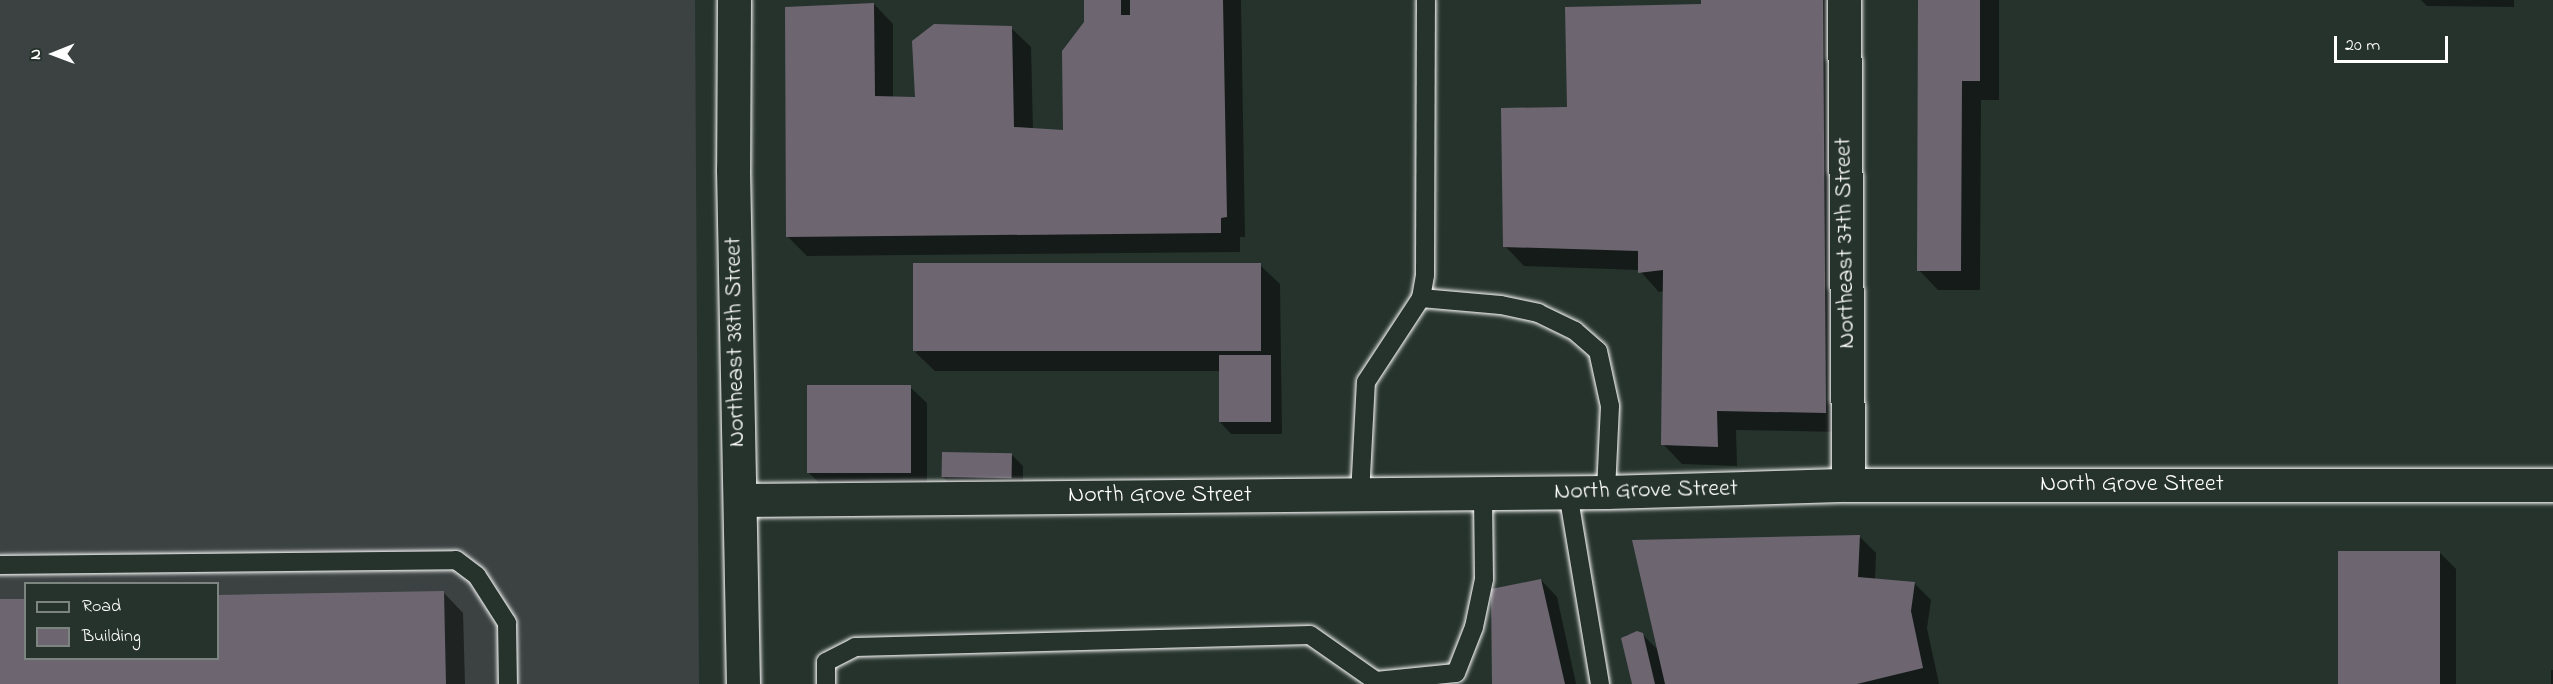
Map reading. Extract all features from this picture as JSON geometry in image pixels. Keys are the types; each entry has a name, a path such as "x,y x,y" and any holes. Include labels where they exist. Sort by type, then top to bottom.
{"street":[{"name":"Northeast 38th Street","path":"734,0 733,168 743,684"},
{"name":"Northeast 37th Street","path":"1844,0 1848,486"},
{"name":"North Grove Street","path":"740,500 1483,494 1848,486 2553,485"}],"lane":[{"path":"1360,495 1366,382 1421,298 1425,275 1426,0"},
{"path":"1421,298 1501,305 1538,313 1575,331 1598,351 1610,406 1606,492"},
{"path":"1568,492 1600,684"},
{"path":"826,684 826,663 855,646 1310,635 1376,681 1418,680 1456,673 1474,627 1484,579 1483,494"},
{"path":"0,565 456,560 477,576 507,623 508,684"}],"shaded area":[{"path":"0,0 695,0 699,684 0,684"}],"building":[{"path":"1084,0 1121,0 1121,15 1130,15 1130,0 1223,0 1227,217 1221,218 1221,233 786,237 785,7 874,3 875,96 915,97 912,41 934,24 1012,26 1014,127 1063,130 1062,51 1084,22"},
{"path":"1701,0 1823,0 1826,413 1717,411 1718,447 1661,445 1663,270 1638,273 1638,251 1503,247 1501,108 1567,107 1565,7 1701,4"},
{"path":"1918,0 1980,0 1980,81 1962,81 1961,271 1917,271"},
{"path":"913,263 1261,263 1261,351 913,351"},
{"path":"1219,355 1271,355 1271,422 1219,422"},
{"path":"807,385 911,385 911,473 807,473"},
{"path":"942,452 1012,453 1012,478 942,477"},
{"path":"1860,535 1858,577 1915,582 1911,611 1923,668 1857,684 1665,684 1632,540"},
{"path":"2338,551 2440,551 2440,684 2338,684"},
{"path":"1541,579 1565,684 1492,684 1491,589"},
{"path":"444,591 446,684 0,684 0,599 24,599 24,660 219,660 219,595"},
{"path":"1637,631 1643,633 1655,684 1632,684 1621,638"}]}
